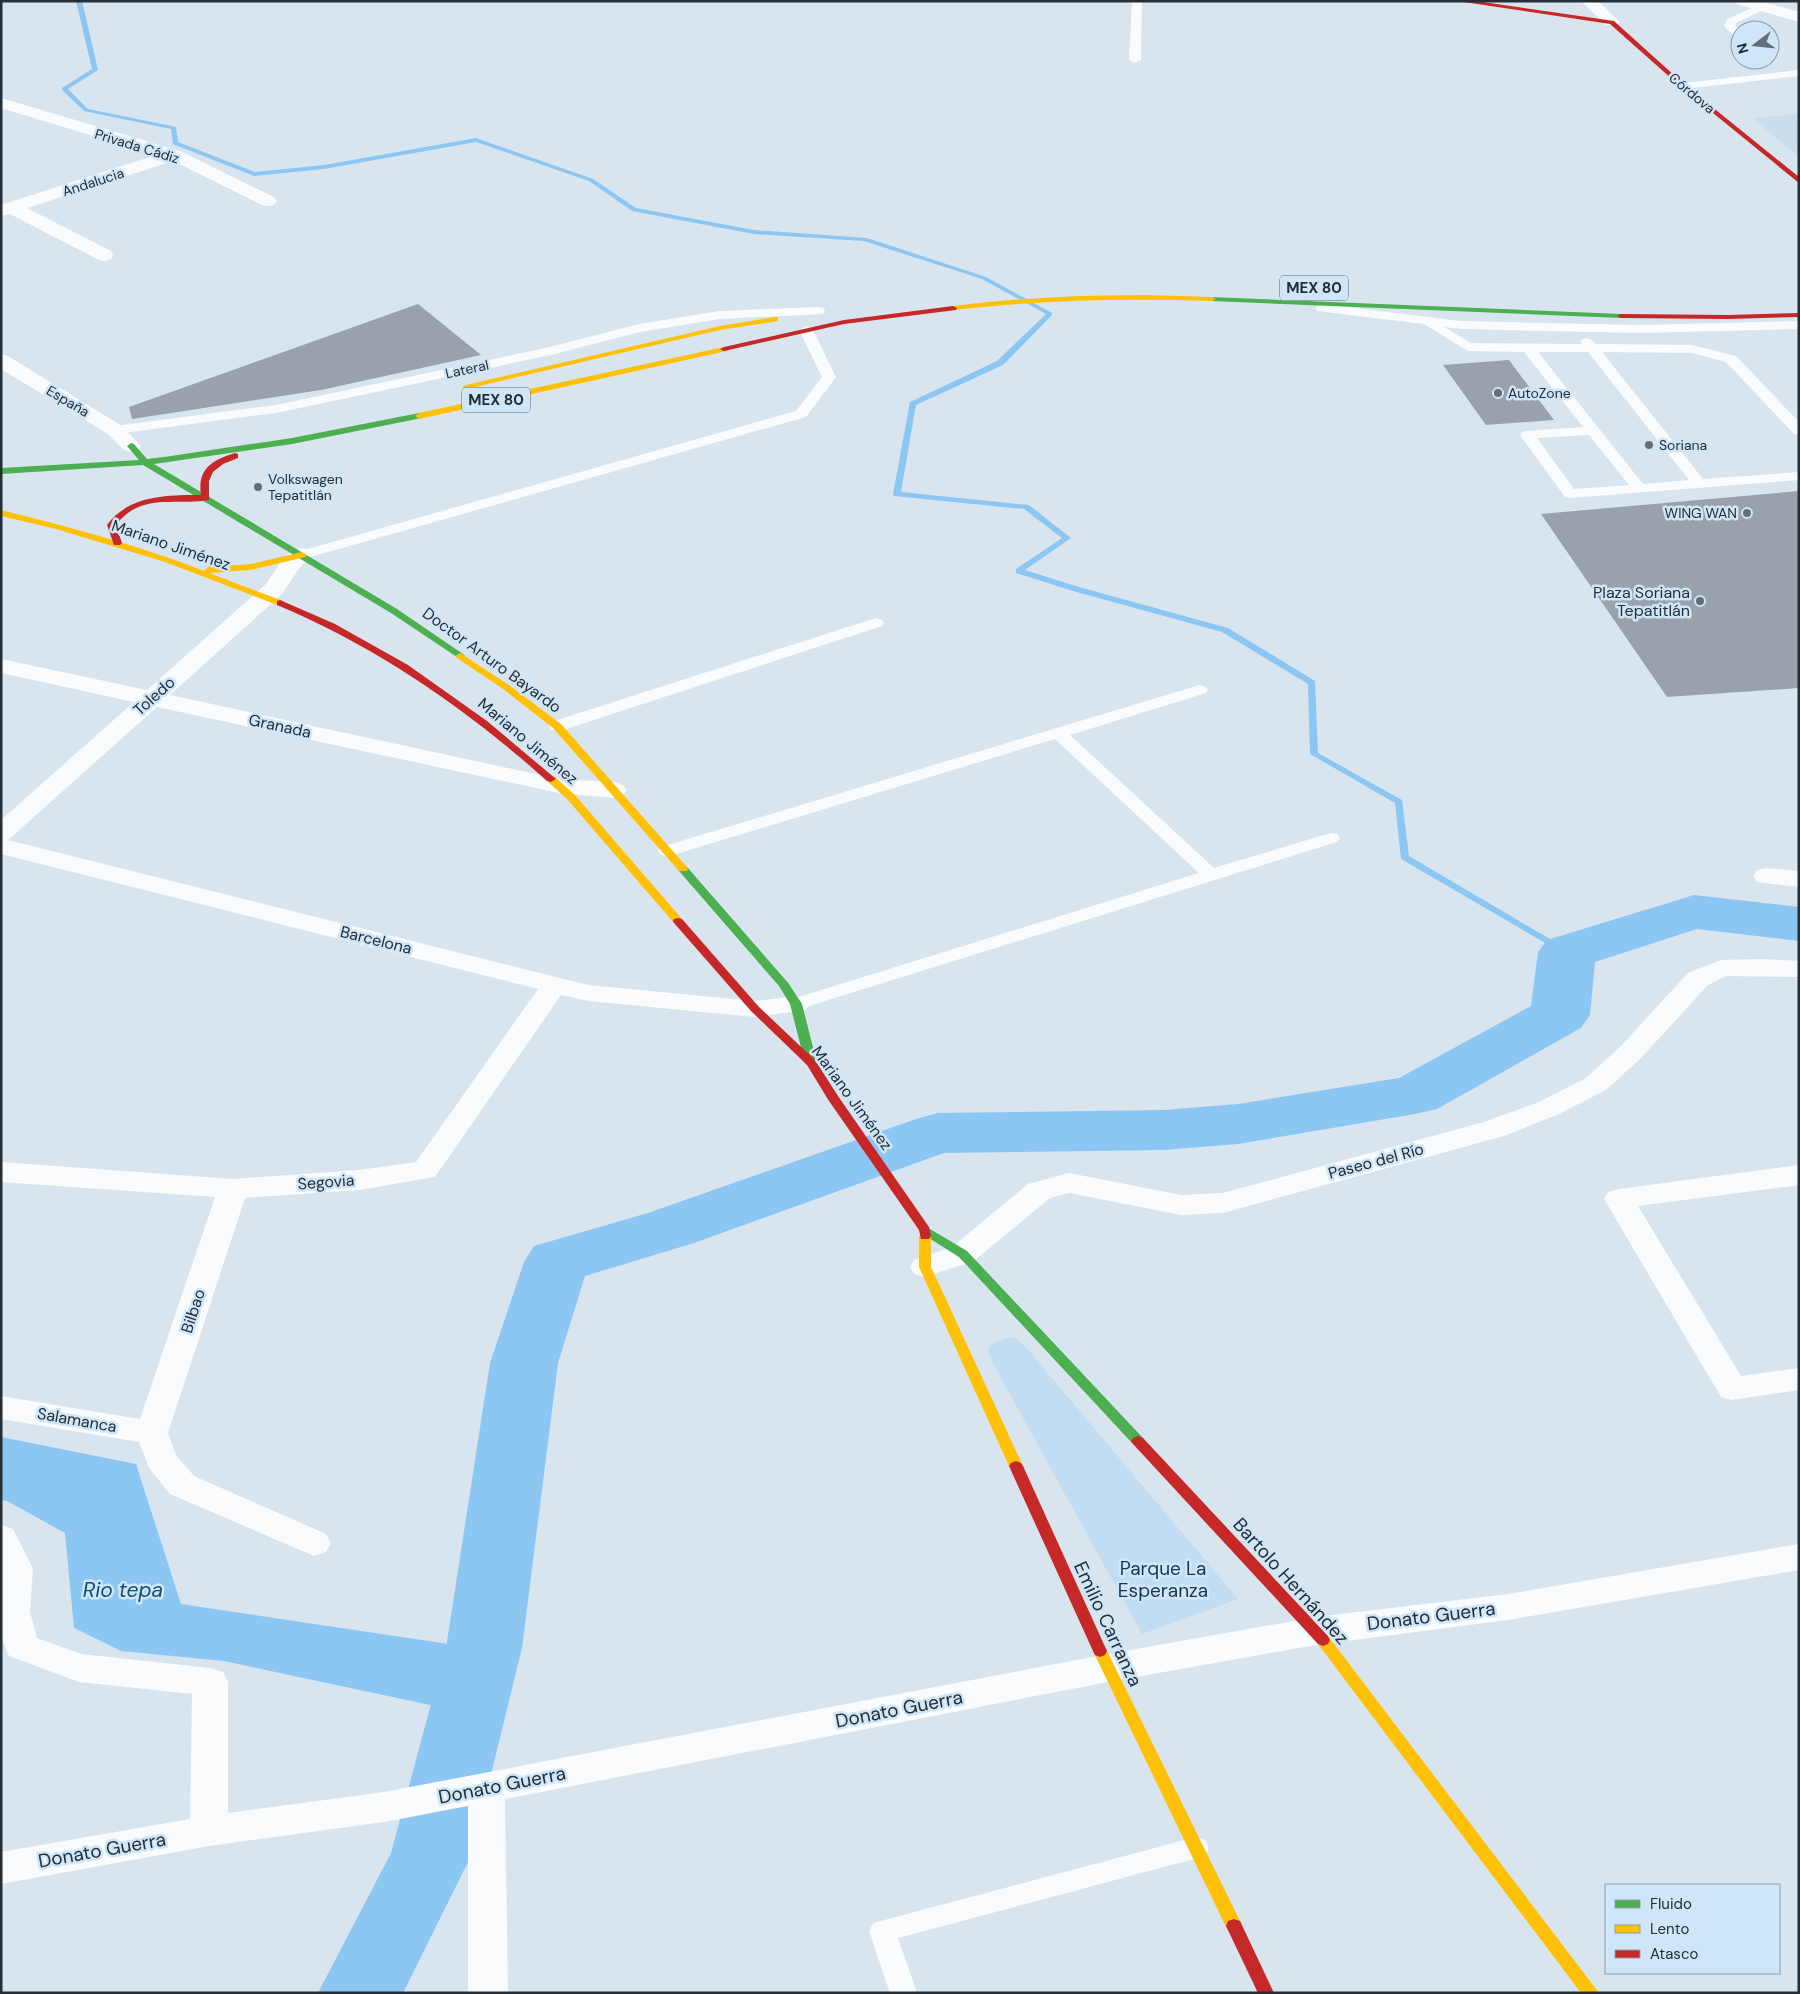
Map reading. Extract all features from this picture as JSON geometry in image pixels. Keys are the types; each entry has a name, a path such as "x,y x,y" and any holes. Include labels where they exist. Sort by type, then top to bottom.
{"street":[{"path":"1460,1 1612,22"},
{"name":"Córdova","path":"1589,1 1683,86 1799,182"},
{"path":"1742,1 1799,17"},
{"name":"Privada Cádiz","path":"1,103 32,114 174,155 268,201"},
{"path":"9,121 32,114"},
{"name":"Andalucia","path":"7,210 174,155"},
{"name":"Andalucia","path":"7,210 104,256"},
{"name":"MEX 80","path":"1,471 145,462 258,448 366,428 844,322 986,304 1140,296 1572,315 1799,316"},
{"name":"MEX 80","path":"450,390 720,328 823,310"},
{"name":"España","path":"1,360 126,442"},
{"name":"Doctor Arturo Bayardo","path":"126,442 145,462 302,555 447,646 506,687 557,726 783,984 796,1004 811,1063"},
{"path":"117,543 111,524 116,516 127,509 156,500 206,498 202,484 205,474 224,460 258,448"},
{"name":"Mariano Jiménez","path":"1,513 117,543 197,570 319,618 364,641 404,666 518,750 571,798 755,1009 811,1063 833,1098 925,1230"},
{"path":"197,570 251,567 302,555"},
{"name":"Toledo","path":"1,834 266,596 280,582 292,562 302,555"},
{"name":"Granada","path":"1,666 559,786 614,790"},
{"name":"Barcelona","path":"1,846 588,993 755,1009 796,1004"},
{"path":"1766,876 1799,879"},
{"name":"Paseo del Río","path":"925,1267 963,1254 1039,1190 1068,1184 1181,1205 1223,1202 1494,1129 1549,1108 1596,1084 1630,1053 1698,979 1721,968 1762,966 1799,969"},
{"name":"Segovia","path":"1,1172 233,1189 359,1180 425,1170 555,984"},
{"path":"1799,1175 1619,1199 1732,1389 1799,1379"},
{"name":"Bilbao","path":"152,1433 233,1189"},
{"path":"925,1230 925,1267"},
{"name":"Bartolo Hernández","path":"925,1230 963,1254 1316,1631 1591,1993"},
{"name":"Emilio Carranza","path":"925,1267 1108,1668 1266,1993"},
{"name":"Salamanca","path":"1,1407 152,1433"},
{"path":"152,1433 161,1460 182,1485 314,1543"},
{"path":"1,1538 16,1569 13,1612 21,1646 79,1668 210,1682 208,1831"},
{"name":"Donato Guerra","path":"1,1868 208,1831 384,1807 1108,1668 1316,1631 1508,1607 1799,1557"},
{"path":"475,1790 488,1993"}],"lane":[{"path":"1134,60 1137,1"},
{"path":"1732,20 1761,6"},
{"path":"1683,86 1799,73"},
{"path":"1267,301 1461,325 1640,329 1799,326"},
{"name":"Lateral","path":"126,442 551,351 648,327 720,315 823,310"},
{"path":"1732,327 1799,316"},
{"path":"1424,321 1468,347 1692,349 1731,358 1799,431"},
{"path":"302,555 801,414 829,377 806,330"},
{"path":"1582,336 1699,484"},
{"path":"1528,348 1638,487"},
{"path":"1593,430 1527,436 1570,494 1638,487 1799,476"},
{"path":"557,726 876,623"},
{"path":"668,851 1200,690"},
{"path":"1058,733 1211,875"},
{"path":"796,1004 1331,838"},
{"path":"904,1993 882,1931 1196,1848"}],"shaded area":[{"path":"1799,114 1799,157 1753,118"}],"green space":[{"name":"Parque La Esperanza","path":"1007,1338 1015,1338 1024,1345 1238,1599 1142,1634 991,1360 988,1351 990,1345"}],"water":[{"name":"Rio tepa","path":"1,1437 136,1464 181,1604 462,1646 435,1706 224,1661 121,1651 74,1628 65,1533 7,1501 1,1500"}],"building":[{"path":"418,304 481,355 321,390 132,419 129,407"},
{"name":"AutoZone","path":"1509,360 1554,420 1486,425 1443,365"},
{"name":"Plaza Soriana Tepatitlán","path":"1799,491 1799,688 1667,697 1541,514"}],"waterway":[{"path":"79,1 95,70 64,89 86,110 174,128 175,143 254,174 324,167 476,140 591,180 634,210 754,232 865,239 984,278 1050,314 1000,363 913,404 897,494 1026,507 1067,538 1019,571 1076,589 1225,630 1312,683 1314,754 1399,802 1404,857 1567,952"},
{"path":"360,1993 431,1856 484,1648 524,1363 557,1262 671,1228 938,1133 1164,1130 1238,1124 1415,1095 1560,1015 1567,952 1694,912 1799,924"}],"traffic: fast":[{"path":"1212,299 1621,316"},
{"path":"1,471 164,460 292,441 419,416"},
{"path":"131,446 145,462 394,611 460,656"},
{"path":"683,869 783,984 796,1004 811,1063"},
{"path":"925,1230 963,1254 1138,1441"}],"traffic: slow":[{"path":"953,308 1018,301 1082,298 1212,299"},
{"path":"466,387 720,328 775,319"},
{"path":"419,416 724,349"},
{"path":"1,513 59,527 168,560 280,603"},
{"path":"208,570 251,567 302,555"},
{"path":"460,656 506,687 557,726 683,869"},
{"path":"551,779 571,797 678,921"},
{"path":"925,1236 925,1267 1016,1466"},
{"path":"1323,1640 1591,1993"},
{"path":"1100,1651 1234,1926"}],"traffic: jam":[{"path":"1460,1 1612,22 1683,86 1799,181"},
{"path":"724,349 844,322 953,308"},
{"path":"1621,316 1728,317 1799,315"},
{"path":"206,498 206,475 220,462 235,456"},
{"path":"117,543 111,525 118,515 129,508 154,500 206,498"},
{"path":"280,603 357,639 428,682 523,754 551,779"},
{"path":"678,921 755,1009 811,1063 833,1098 925,1230 925,1236"},
{"path":"1138,1441 1323,1640"},
{"path":"1016,1466 1100,1651"},
{"path":"1234,1926 1266,1993"}],"place":[{"name":"AutoZone","path":"1498,393"},
{"name":"Soriana","path":"1649,445"},
{"name":"Volkswagen Tepatitlán","path":"258,487"},
{"name":"WING WAN","path":"1747,513"},
{"name":"Plaza Soriana Tepatitlán","path":"1700,601"}]}
